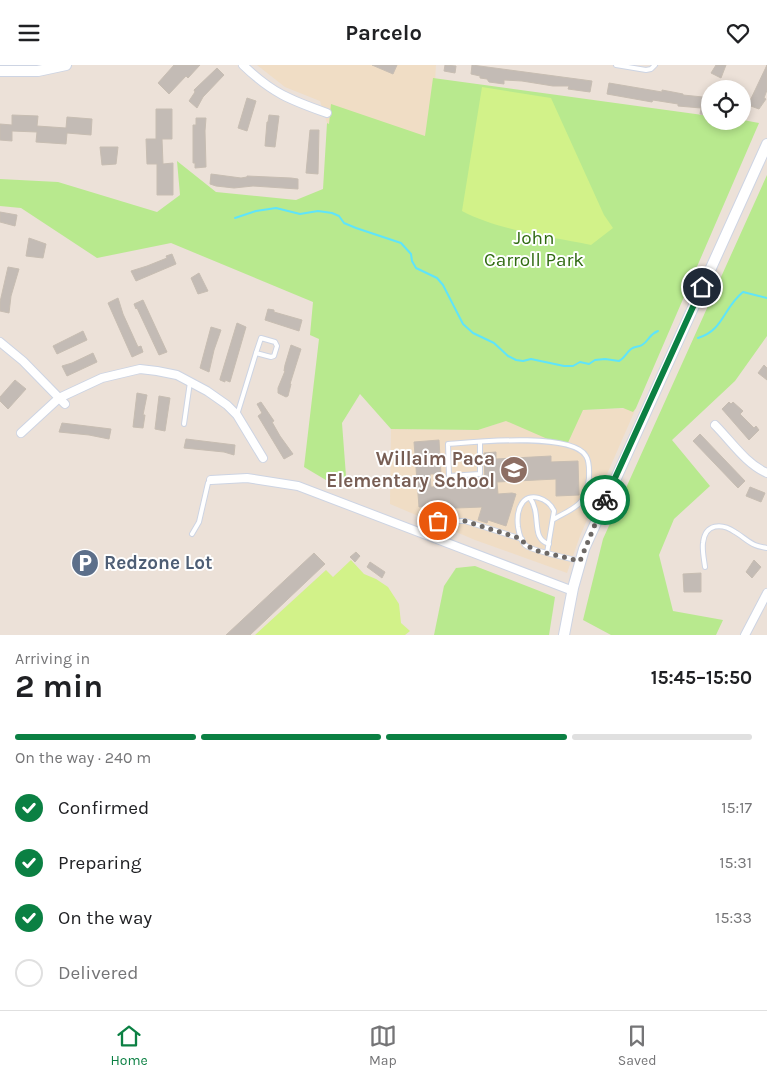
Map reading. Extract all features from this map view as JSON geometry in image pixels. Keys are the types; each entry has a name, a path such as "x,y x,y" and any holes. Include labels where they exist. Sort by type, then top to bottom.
{"main road":[{"path":"0,71 38,71 66,65"},
{"path":"564,635 580,561 602,508 764,156 767,144"}],"street":[{"path":"243,65 276,93 327,113"},
{"path":"0,342 23,361 65,404"},
{"path":"21,433 59,398 102,378 140,369 177,375 208,391 238,415 263,458"},
{"path":"715,425 756,466 767,473"},
{"path":"211,480 247,478 298,486 573,591"},
{"path":"745,635 767,593"}],"lane":[{"path":"616,65 646,70 651,69 655,65"},
{"path":"238,415 256,353 261,338 275,342 277,346 274,356 271,357 256,353"},
{"path":"184,424 190,382"},
{"path":"480,442 480,474 449,476 448,444 480,442 553,441 580,449 586,455 589,473 588,486 584,497 578,506 554,519"},
{"path":"192,534 199,522 208,483 211,480"},
{"path":"547,553 554,511 552,506 540,498 530,498 522,502 517,517 519,534 525,545 547,553 580,561"},
{"path":"530,498 537,510 538,537 544,543 549,544"},
{"path":"438,521 465,521 522,539"},
{"path":"705,567 703,543 706,532 718,525 736,532 746,541 767,548"}],"shaded area":[{"path":"257,65 436,65 435,82 462,211 388,154 327,123 320,101 285,87"},
{"path":"636,408 580,536 567,573 475,540 390,504 391,429 478,430 533,412"}],"green space":[{"name":"John Carroll Park","path":"433,78 701,115 701,130 751,130 751,122 759,123 633,412 623,408 583,410 566,447 506,421 478,430 391,429 360,394 342,423 346,476 341,489 304,467 319,339 310,335 313,302 171,243 97,258 21,208 0,206 0,179 58,182 157,212 180,195 177,161 216,192 296,200 323,189 327,123 329,124 331,104 425,136"},
{"path":"482,87 551,98 604,215 613,228 591,245 508,228 476,218 462,211"},
{"path":"767,175 767,336 735,381 672,440 710,486 674,519 659,555 673,611 723,620 716,635 611,635 583,620 603,539"},
{"path":"351,560 364,574 388,587 399,604 401,623 410,631 405,635 255,635 326,570 333,577"},
{"path":"475,566 555,597 549,635 434,635 444,586 456,568"}],"building":[{"path":"174,65 200,65 188,78 186,76 169,94 158,83"},
{"path":"372,65 397,65 393,74"},
{"path":"445,65 456,66 455,73 444,71"},
{"path":"472,65 592,81 590,92 568,89 569,86 553,86 522,81 504,80 504,84 489,82 487,79 471,74"},
{"path":"716,65 726,65 721,78 711,73"},
{"path":"767,65 767,90 764,98 766,99 759,109 751,106 751,99"},
{"path":"217,68 224,75 203,97 197,108 189,101 195,92 194,90"},
{"path":"609,83 662,92 662,90 701,97 701,108 678,106 678,104 653,100 652,102 607,94"},
{"path":"247,98 256,101 247,131 238,128"},
{"path":"156,109 172,109 172,139 162,139 163,164 173,163 173,195 157,195 157,164 147,164 146,139 156,139"},
{"path":"12,115 38,116 37,126 66,128 67,117 92,119 91,135 67,133 66,144 36,142 37,132 12,131 12,141 0,140 0,124 12,125"},
{"path":"269,115 279,116 275,147 265,146"},
{"path":"196,118 206,118 206,167 195,168 195,163 193,163 193,125 196,125"},
{"path":"310,130 319,130 318,174 306,173"},
{"path":"100,147 118,147 116,164 102,165"},
{"path":"211,174 241,178 247,176 298,179 298,189 216,186 210,184"},
{"path":"0,212 17,215 15,226 0,222"},
{"path":"29,238 46,244 43,258 26,256"},
{"path":"172,254 176,264 136,281 131,271 167,258 166,256"},
{"path":"8,267 19,269 11,296 9,313 0,311 0,302"},
{"path":"199,273 208,291 198,294 191,278"},
{"path":"118,298 138,347 141,346 143,352 132,357 108,303"},
{"path":"143,300 167,352 159,355 134,304"},
{"path":"268,309 302,320 299,331 265,320"},
{"path":"237,323 246,327 230,382 225,380 225,382 220,379"},
{"path":"211,327 221,330 209,372 200,368"},
{"path":"83,331 87,340 57,354 53,346"},
{"path":"291,345 301,349 288,396 286,397 278,393 278,388 285,371"},
{"path":"93,353 97,362 67,376 62,366"},
{"path":"764,365 767,368 767,380 758,373"},
{"path":"15,380 26,389 8,409 0,401 0,397"},
{"path":"137,393 147,395 143,415 145,415 143,428 133,427"},
{"path":"159,396 170,398 165,431 155,429"},
{"path":"261,402 274,421 272,422 280,436 293,454 284,459 258,416 262,413 257,404"},
{"path":"729,402 731,404 733,402 743,411 740,414 754,428 756,426 759,430 749,440 722,409"},
{"path":"62,423 111,429 109,439 59,432"},
{"path":"700,434 745,481 738,488 693,441"},
{"path":"186,439 235,445 234,455 224,452 184,448"},
{"path":"439,440 441,474 430,474 431,487 485,484 484,453 496,452 496,459 551,456 551,462 578,461 579,495 556,496 556,479 497,482 498,494 516,494 506,526 488,520 487,523 478,520 482,507 431,509 431,506 419,507 414,442"},
{"path":"750,487 765,493 761,502 746,496"},
{"path":"356,552 360,556 355,562 350,557"},
{"path":"314,553 325,564 250,635 226,635"},
{"path":"754,560 761,567 752,578 746,572"},
{"path":"370,562 385,572 382,578 367,567"},
{"path":"701,573 701,592 684,592 683,574"}],"waterway":[{"path":"235,218 256,211 276,208 300,214 318,211 332,213 339,216 344,223 401,243 411,254 416,268 437,278 443,285 463,324 473,333 494,343 508,356 516,360 531,359 564,366 573,366 580,362 589,364 595,360 605,359 619,361 631,349 642,345 652,334 658,331"},
{"path":"698,338 713,330 736,298 743,292 767,298"}],"way so far":[{"path":"438,521 465,521 522,539 525,545 538,551 580,561 605,500"}],"place":[{"name":"Willaim Paca Elementary School","path":"514,470"},
{"name":"Redzone Lot","path":"85,563"}],"route":[{"path":"605,500 702,287"}]}
